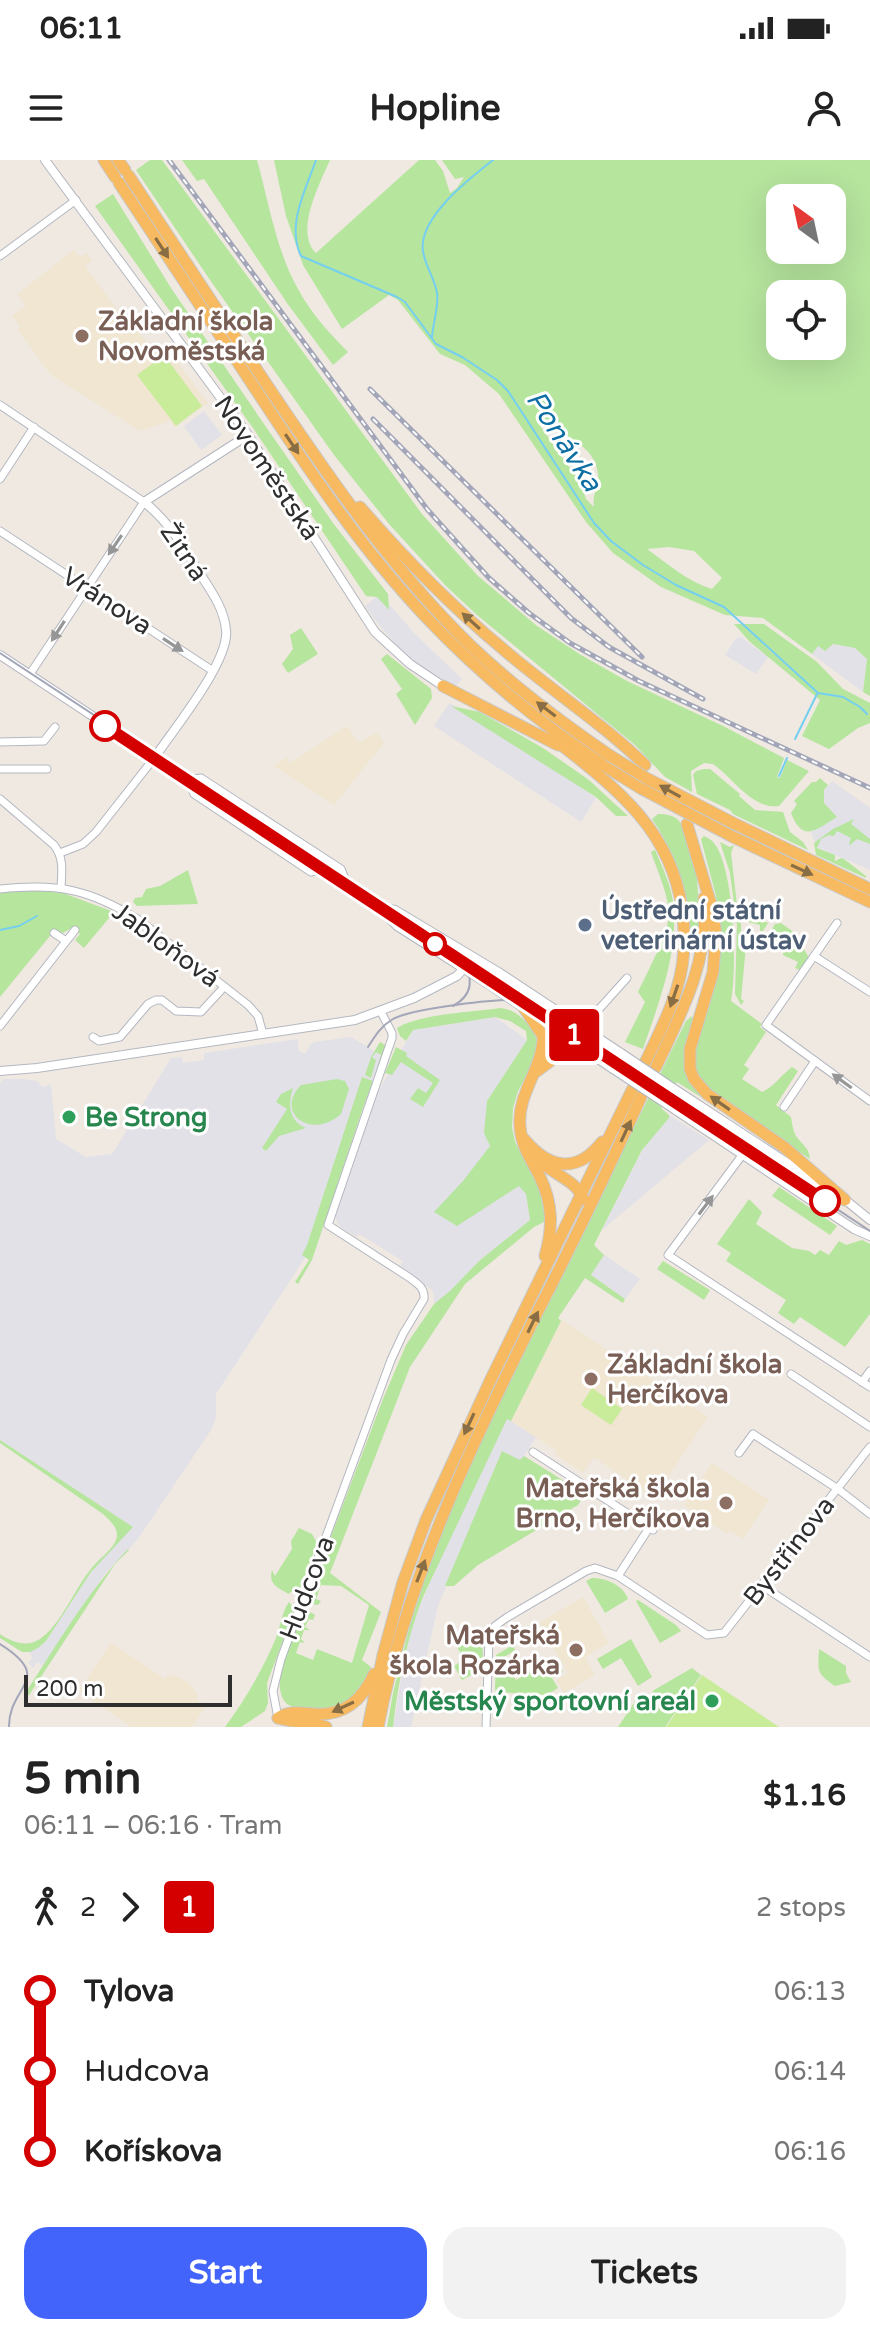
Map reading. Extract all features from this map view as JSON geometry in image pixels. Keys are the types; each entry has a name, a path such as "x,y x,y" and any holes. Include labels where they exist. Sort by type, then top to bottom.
{"highway":[{"path":"104,160 121,173 312,452 391,559 454,629 520,689 609,755 733,823 870,889"},
{"path":"121,173 288,438 357,535 424,615 528,719 605,780 634,808 659,841 676,878 685,930 681,974 651,1064 688,997 701,957 705,909 700,866"},
{"path":"312,452 388,539 456,607 518,662 607,731 645,765"},
{"path":"443,686 567,749 605,774 640,788"},
{"path":"504,692 591,757 640,788 733,837 870,902"},
{"path":"687,824 713,911 716,936 713,972 690,1049 690,1069 694,1079 707,1094 784,1147 845,1200"},
{"path":"524,1008 543,1036 539,1067"},
{"path":"539,1280 552,1221 546,1193 525,1151 519,1120 521,1103 553,1039 569,1019"},
{"path":"539,1067 561,1053 585,1050"},
{"path":"378,1727 408,1605 438,1525 466,1459 602,1182 636,1094 596,1149 586,1157 562,1164 549,1161 525,1141"},
{"path":"368,1727 403,1582 426,1520 620,1115"},
{"path":"525,1141 544,1166 577,1187 582,1194 584,1205 578,1231"},
{"path":"535,1169 566,1189 582,1194 592,1193 602,1182"},
{"path":"278,1718 285,1713 328,1714 352,1705 365,1691 383,1655"},
{"path":"278,1718 326,1727"}],"street":[{"name":"Novoměstská","path":"45,160 248,435 375,632 410,664 443,686"},
{"path":"0,256 76,200"},
{"name":"Žitná","path":"0,405 163,518 224,617 227,634 225,649 155,757"},
{"path":"0,479 34,427"},
{"path":"30,674 144,502 248,435"},
{"name":"Vránova","path":"0,531 213,671"},
{"path":"0,655 384,908 395,910 500,973 845,1200 870,1220"},
{"path":"0,742 44,741 55,727"},
{"path":"60,853 83,844 96,832 155,757"},
{"path":"0,769 47,769"},
{"path":"189,780 201,778 341,869 347,884"},
{"path":"0,799 60,853 61,887"},
{"name":"Jabloňová","path":"0,889 61,887 110,903 139,920 248,1005 258,1016 263,1034"},
{"path":"384,908 397,926 854,1229 870,1236"},
{"path":"837,923 766,1025 870,1101"},
{"path":"0,1026 75,930"},
{"path":"54,933 66,941"},
{"path":"814,956 870,992"},
{"path":"0,1071 355,1020 414,998 457,976 473,958"},
{"path":"582,1028 627,978"},
{"path":"93,1037 99,1041 120,1037 148,1004 156,1000 162,1000 176,1011 201,1012 224,987"},
{"name":"Hudcova","path":"278,1718 273,1691 281,1659 391,1360 424,1299 421,1287 410,1278 328,1225 392,1038 381,1012"},
{"path":"784,1107 815,1061"},
{"path":"743,1154 668,1255 866,1384 870,1371"},
{"path":"791,1374 870,1427"},
{"path":"739,1453 753,1434 838,1489 870,1514"},
{"name":"Bystřinova","path":"618,1576 707,1635 720,1634 727,1630 869,1446"},
{"path":"486,1727 489,1638 495,1626 586,1571 595,1568 618,1576 651,1529 533,1452"},
{"path":"761,1585 870,1657"}],"shaded area":[{"name":"Základní škola Novoměstská","path":"74,250 80,257 86,253 92,260 85,266 126,321 129,319 151,348 159,343 169,351 208,403 175,427 170,421 140,431 51,375 17,329 20,327 12,316 26,306 17,294"},
{"path":"204,411 222,435 201,450 184,426"},
{"path":"380,594 415,634 462,679 456,686 401,651 376,621 365,606"},
{"path":"741,637 768,657 756,674 725,655 736,638"},
{"path":"818,645 855,648 867,659 863,692 812,654"},
{"path":"449,703 495,728 596,798 581,822 434,726"},
{"path":"347,726 359,743 377,732 384,743 334,805 274,766 286,757 290,763"},
{"path":"832,781 870,808 870,870 817,847 811,832 837,817 824,803 824,790"},
{"path":"495,1017 527,1040 487,1101 490,1146 526,1194 530,1220 479,1261 434,1304 432,1290 400,1266 403,1261 359,1234 357,1237 342,1228 335,1214 378,1092 413,1030"},
{"path":"351,1037 381,1055 314,1244 216,1394 216,1418 211,1430 138,1539 105,1574 43,1666 37,1662 33,1668 29,1663 32,1658 30,1652 46,1641 91,1572 132,1527 0,1440 0,1084 3,1079 24,1079 37,1081 43,1087 51,1084 56,1139 86,1157 112,1154 171,1058 182,1057 183,1063 204,1060 204,1053 298,1039 298,1050 305,1054 315,1042"},
{"path":"669,1115 709,1140 602,1230 642,1150"},
{"path":"604,1255 640,1279 625,1299 591,1275"},
{"name":"Základní škola Herčíkova","path":"562,1320 708,1417 654,1498 594,1457 583,1473 556,1455 557,1451 511,1421"},
{"path":"507,1418 536,1437 521,1461 502,1451 438,1606 411,1727 393,1727 415,1617"},
{"name":"Mateřská škola Brno, Herčíkova","path":"712,1463 769,1500 743,1539 730,1531 727,1534 684,1505"},
{"name":"Mateřská škola Rozárka","path":"583,1597 609,1643 585,1657 595,1675 564,1693 556,1680 568,1673 539,1623"},
{"path":"111,1643 165,1679 168,1675 189,1683 196,1692 198,1699 195,1699 206,1706 192,1727 128,1727 79,1691"}],"green space":[{"path":"150,160 162,160 422,514 478,576 537,626 581,655 784,758 777,777 780,778 787,760 809,771 779,806 770,806 752,798 713,764 704,763 691,771 692,792 665,777 635,745 446,586 389,524 334,455 210,280 136,170"},
{"path":"182,160 257,160 290,274 314,314 348,352 333,365 287,303 204,179 197,181"},
{"path":"274,160 330,160 308,220 310,244 316,253 419,160 435,160 443,171 450,193 464,177 455,179 442,160 870,160 870,696 863,692 867,659 855,648 833,644 825,651 818,646 812,654 763,618 725,615 661,587 613,553 586,522 499,394 465,365 440,354 398,300 389,295 342,329 303,265 286,216","holes":["540,419 585,448 591,456 598,476 594,507 541,427","669,547 694,551 722,578 712,589 703,586 647,549"]},
{"path":"113,194 171,288 264,424 333,523 388,594 389,610 377,597 366,596 253,428 95,206"},
{"path":"164,355 202,406 176,426 137,375"},
{"path":"734,624 764,624 817,662 843,689 870,703 870,723 829,749 802,736 820,700 750,642"},
{"path":"301,628 318,654 288,673 282,664 293,649 290,635"},
{"path":"387,654 431,689 432,698 415,725 396,694 402,689 381,659"},
{"path":"451,706 480,712 543,748 589,780 628,816 616,816 596,797"},
{"path":"710,769 755,810 783,812 790,832 808,850 697,794 693,775"},
{"path":"820,778 828,785 824,790 824,803 837,817 817,829 806,831 800,828 791,813 797,804 794,801"},
{"path":"658,814 670,815 678,820 691,848 698,897 697,942 692,942 685,892 676,863 652,819"},
{"path":"854,819 851,824 870,839 870,844 857,839 850,845 851,838 837,831 834,836 821,839 817,848 835,855 835,861 844,859 866,878 816,855 814,843"},
{"path":"704,836 713,842 721,856 730,897 734,945 731,1001 762,1024 760,1027 766,1032 744,1065 749,1069 742,1079 762,1092 792,1067 798,1071 776,1105 791,1117 795,1134 807,1149 810,1159 730,1106 696,1073 695,1048 719,937 716,896 701,839"},
{"path":"720,842 730,847 734,845 731,853 737,905 742,915 751,915 768,923 760,931 760,925 741,920 741,933 747,935 741,999 744,1001 741,1005 735,994 737,925 730,873"},
{"path":"655,850 672,895 673,945 643,1049 625,1042 645,1002 638,992 668,922 667,899 651,852"},
{"path":"188,870 198,904 137,906 133,902 135,898 142,897 146,889 160,886"},
{"path":"27,890 63,893 114,912 84,948 75,940 80,934 73,927 63,933 54,931 0,997 0,892"},
{"path":"781,923 795,933 809,958 800,970 795,968 798,962 783,955 783,947 776,946 768,936 775,924"},
{"path":"501,1008 518,1015 540,1040 531,1068 518,1091 512,1127 515,1142 538,1184 546,1221 534,1227 465,1284 410,1367 330,1573 381,1612 362,1660 371,1667 369,1673 357,1694 343,1706 324,1710 294,1707 283,1698 280,1679 302,1613 307,1610 315,1615 305,1627 310,1630 304,1630 301,1639 305,1643 300,1642 296,1653 313,1660 317,1649 352,1663 369,1605 341,1586 321,1585 316,1599 321,1601 318,1605 310,1604 308,1597 406,1345 434,1304 479,1261 530,1220 526,1194 519,1186 457,1226 434,1212 490,1146 484,1133 487,1101 527,1040 526,1031 510,1021 495,1017 413,1030 406,1041 397,1028 432,1017"},
{"path":"692,1016 686,1065 717,1107 677,1082 661,1108 669,1118 642,1150 594,1245 604,1255 591,1275 625,1299 623,1303 585,1278 558,1318 561,1321 511,1421 507,1419 423,1597 404,1661 393,1727 387,1727 410,1625 438,1539 471,1461 686,1021"},
{"path":"380,1042 387,1046 312,1260 298,1284 295,1282 309,1260 302,1255 362,1077 373,1081 381,1055 376,1052 372,1057 376,1060 371,1078 365,1075 371,1057"},
{"path":"396,1047 440,1080 423,1107 410,1099 418,1088 426,1093 433,1083 401,1062 392,1075 385,1073"},
{"path":"337,1079 345,1081 349,1089 341,1114 318,1125 299,1120 292,1105 301,1085"},
{"path":"293,1088 291,1111 296,1121 306,1128 279,1136 266,1151 262,1148 287,1109 276,1102 281,1094"},
{"path":"779,1187 837,1226 830,1235 772,1196"},
{"path":"749,1199 762,1212 756,1224 792,1248 815,1255 820,1250 829,1255 839,1241 846,1245 862,1240 870,1244 870,1314 845,1347 800,1317 794,1324 778,1313 786,1300 726,1261 731,1253 717,1244"},
{"path":"663,1261 710,1290 704,1300 657,1269"},
{"path":"592,1388 622,1409 611,1425 581,1405"},
{"path":"0,1440 133,1527 91,1572 46,1641 30,1652 22,1652 0,1638 0,1634 24,1643 35,1642 48,1633 85,1577 114,1544 117,1532 103,1514 0,1443"},
{"path":"502,1451 520,1460 524,1456 585,1494 578,1505 478,1565 454,1586 445,1586"},
{"path":"299,1528 312,1534 317,1543 300,1589 289,1594 275,1585 271,1575 272,1570 275,1576 292,1549 291,1541"},
{"path":"128,1549 25,1697 73,1619 99,1583 113,1566"},
{"path":"592,1578 613,1583 628,1599 605,1613 586,1581"},
{"path":"638,1600 676,1625 681,1631 660,1643"},
{"path":"289,1602 293,1614 267,1683 268,1703 265,1711 241,1727 225,1727 265,1661"},
{"path":"478,1635 483,1652 482,1665 477,1672 462,1680 454,1666 464,1659 457,1647"},
{"path":"631,1639 652,1677 638,1686 621,1658 603,1669 597,1659"},
{"path":"513,1645 515,1650 503,1658 516,1680 555,1657 563,1672 552,1678 558,1688 547,1695 496,1692 496,1655"},
{"path":"819,1649 846,1666 851,1682 835,1686 824,1678 819,1667"},
{"path":"692,1668 701,1675 665,1727 618,1727 640,1694 648,1698 654,1690"},
{"name":"Městský sportovní areál","path":"702,1675 779,1727 666,1727"}],"waterway":[{"name":"Ponávka","path":"316,160 297,220 297,244 301,256 405,302 436,344 462,357 508,391 594,523 611,541 676,585 724,607 818,693 843,697 867,714"},
{"path":"432,337 437,293 424,257 424,238 437,212 493,160"},
{"path":"795,739 817,694"},
{"path":"779,776 787,758"},
{"path":"0,930 19,926 37,916"}],"tunnel":[{"path":"632,1090 646,1061"},
{"path":"641,1097 656,1067"}],"tram line":[{"path":"0,653 470,963"},
{"name":"1","path":"105,726 825,1201"},
{"path":"453,1006 465,997 470,985 468,973 460,960"},
{"path":"468,965 870,1231"},
{"path":"368,1047 385,1025 403,1015 477,1002 523,1001"},
{"path":"0,1644 25,1666 27,1675 11,1713 9,1727"}],"railway":[{"path":"169,160 427,509 489,578 570,643 639,681 870,788"},
{"path":"370,389 642,657"},
{"path":"373,419 571,618 609,647 703,699"}],"place":[{"name":"Základní škola Novoměstská","path":"82,336"},
{"name":"Ústřední státní veterinární ústav","path":"585,925"},
{"name":"Be Strong","path":"69,1117"},
{"name":"Základní škola Herčíkova","path":"591,1379"},
{"name":"Mateřská škola Brno, Herčíkova","path":"726,1503"},
{"name":"Mateřská škola Rozárka","path":"576,1650"},
{"name":"Městský sportovní areál","path":"712,1701"}]}
